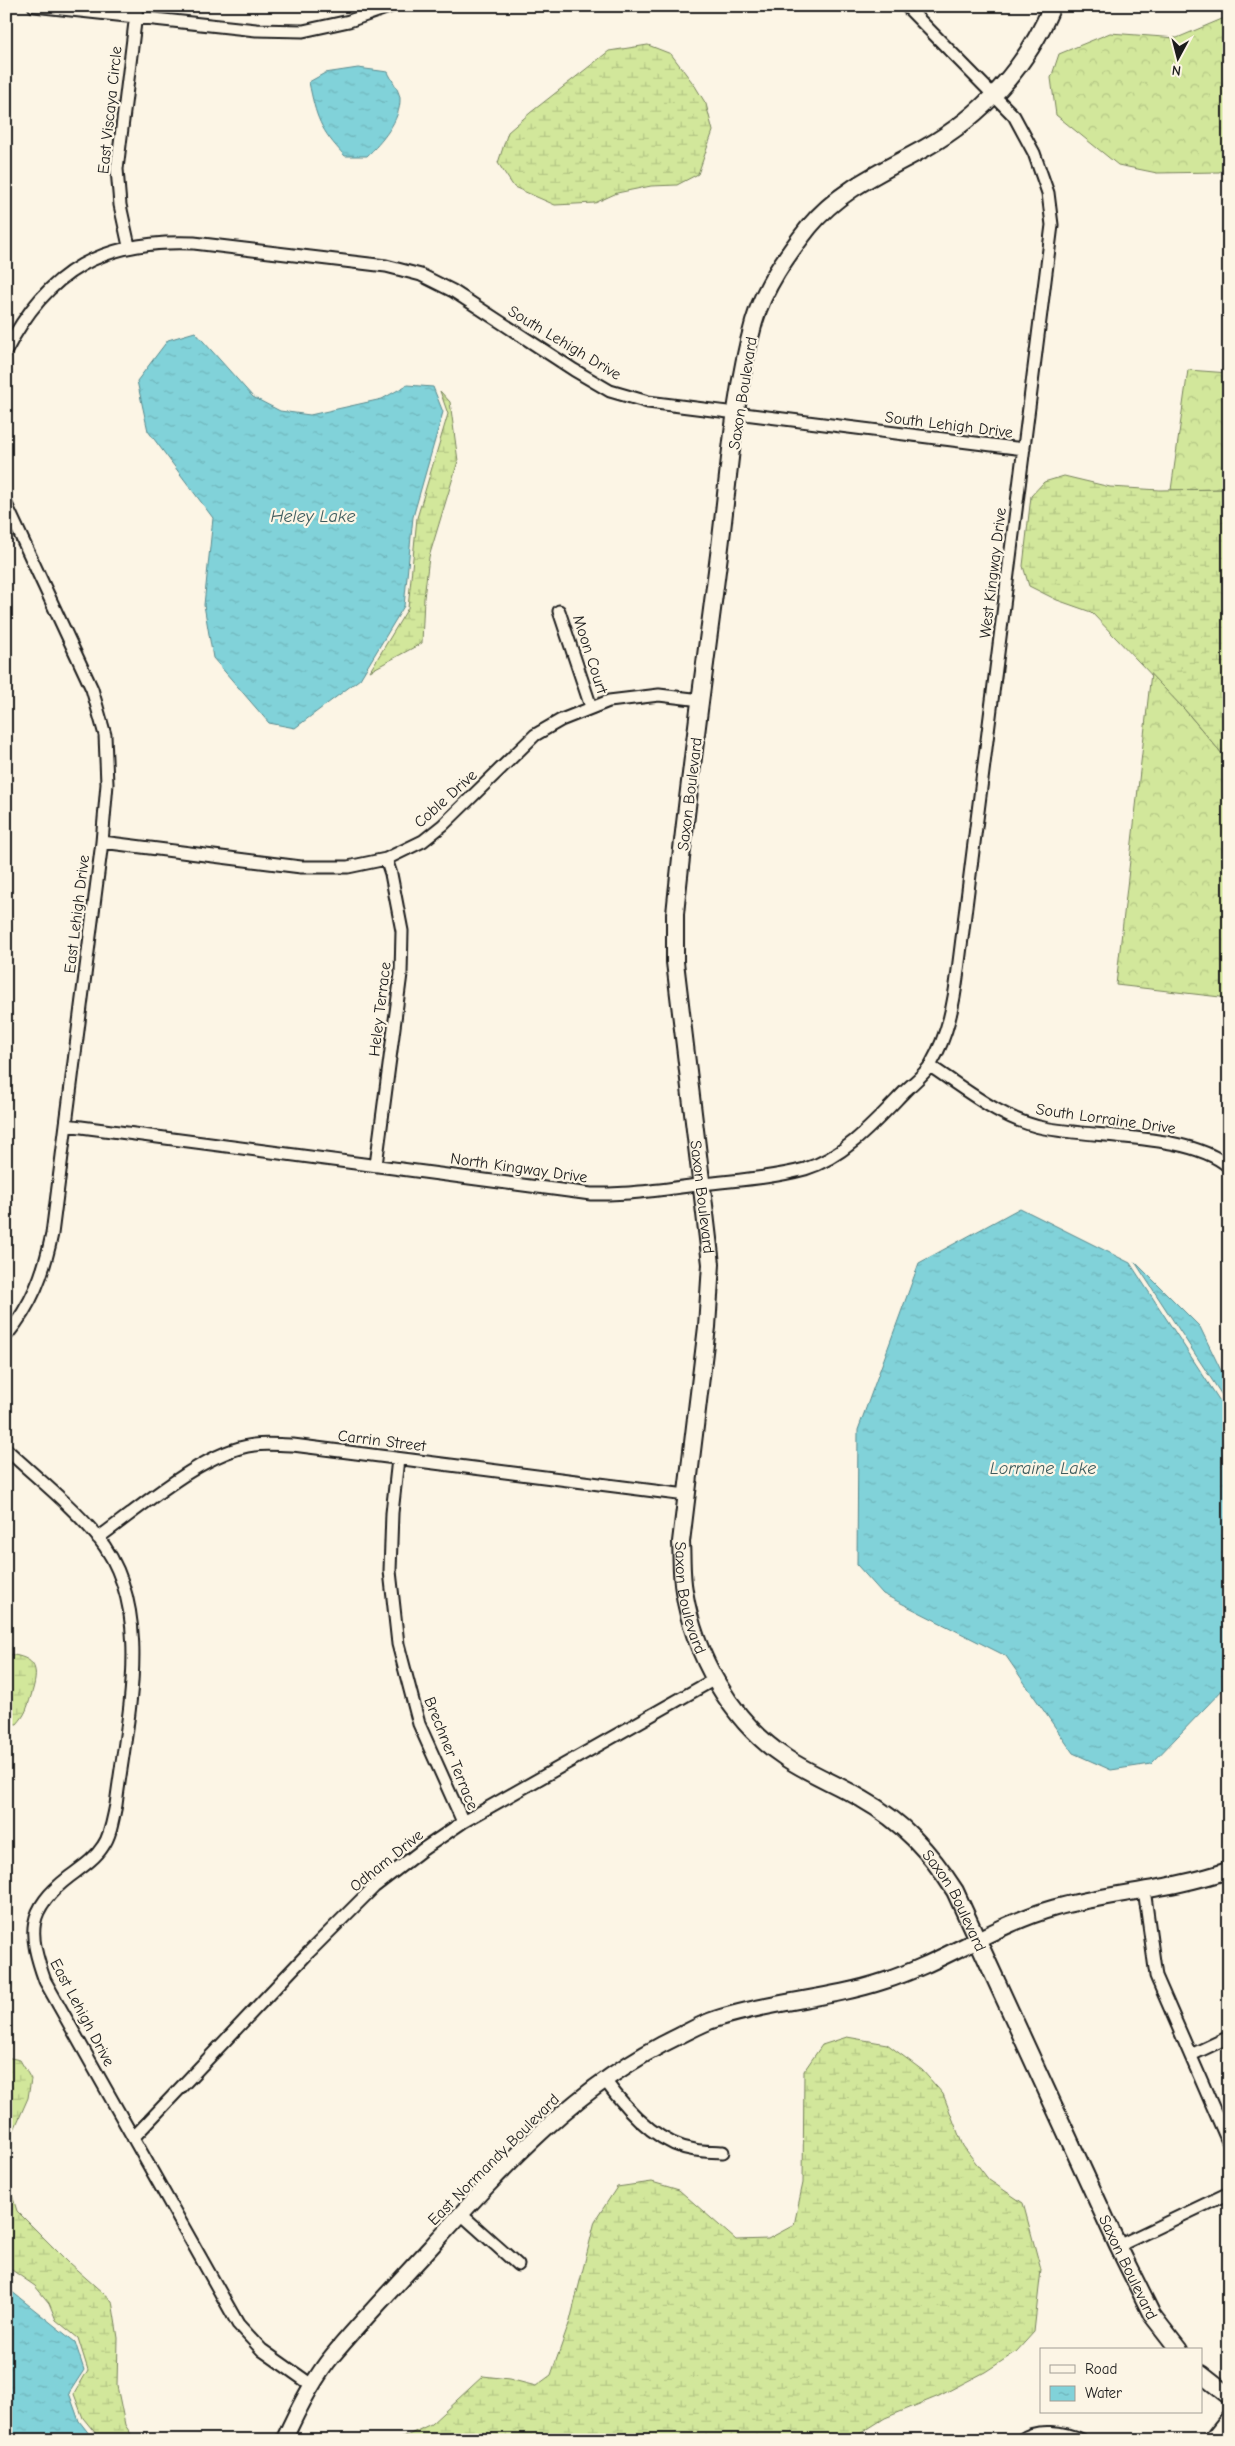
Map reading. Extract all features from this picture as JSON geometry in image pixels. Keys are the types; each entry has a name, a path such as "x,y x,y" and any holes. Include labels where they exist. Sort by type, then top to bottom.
{"main road":[{"name":"Saxon Boulevard","path":"1052,6 1026,57 993,95 954,130 860,182 836,201 811,225 769,286 754,320 736,414 675,914 675,962 711,1264 711,1284 681,1542 684,1591 692,1623 715,1678 742,1718 784,1756 862,1799 898,1822 922,1844 954,1891 1118,2246 1152,2315 1177,2348"},
{"path":"1202,2375 1229,2396"}],"street":[{"path":"34,6 136,12 256,30 303,31 349,21 392,6"},
{"name":"West Kingway Drive","path":"906,6 1014,116 1034,153 1048,193 1052,225 953,1007 945,1037 930,1066"},
{"name":"East Viscaya Circle","path":"129,246 120,205 117,169 136,12"},
{"name":"South Lehigh Drive","path":"129,246 164,242 194,243 386,266 421,275 453,291 574,370 610,391 648,402 1024,449"},
{"path":"6,351 18,328 39,299 59,281 98,256 129,246"},
{"name":"East Lehigh Drive","path":"6,504 92,689 105,734 107,784 102,842 52,1234 46,1265 34,1296 20,1320 6,1336"},
{"name":"Moon Court","path":"559,611 591,707"},
{"name":"Coble Drive","path":"102,842 301,867 348,867 386,859 423,841 443,825 535,735 561,720 609,701 658,695 701,700"},
{"name":"Heley Terrace","path":"376,1165 401,974 402,931 391,874 386,859"},
{"name":"South Lorraine Drive","path":"930,1066 984,1102 1016,1120 1043,1128 1184,1145 1207,1153 1229,1167"},
{"name":"North Kingway Drive","path":"66,1125 591,1194 624,1195 774,1175 805,1169 822,1162 844,1148 874,1123 930,1066"},
{"name":"Carrin Street","path":"98,1538 204,1462 234,1450 255,1445 293,1445 686,1495"},
{"name":"East Lehigh Drive","path":"6,1450 80,1517 98,1538 125,1590 133,1622 134,1664 116,1805 104,1845 91,1860 58,1886 43,1901 33,1924 35,1953 45,1981 238,2324 262,2350 313,2386"},
{"name":"Brechner Terrace","path":"398,1459 392,1513 390,1571 398,1644 419,1724 463,1822"},
{"name":"Odham Drive","path":"133,2138 309,1952 374,1887 422,1850 463,1822 715,1678"},
{"name":"East Normandy Boulevard","path":"284,2440 313,2386 332,2357 461,2214 542,2129 604,2079 653,2048 713,2020 769,2004 842,1992 886,1981 1051,1909 1171,1885 1229,1870"},
{"path":"1144,1889 1156,1976 1192,2055 1229,2144"},
{"path":"1192,2055 1229,2038"},
{"path":"604,2079 624,2106 644,2125 665,2138 694,2150 723,2152"},
{"path":"1118,2246 1229,2193"},
{"path":"461,2214 518,2265"},
{"path":"1209,2440 1229,2415"},
{"path":"1021,2440 1026,2436 1054,2432 1082,2440"}],"green space":[{"path":"1229,16 1229,167 1219,172 1157,173 1118,165 1056,115 1051,78 1059,54 1110,33 1177,38"},
{"path":"648,45 671,54 706,104 713,131 698,174 677,185 651,186 617,193 595,203 555,205 514,187 498,163 508,132 609,51"},
{"path":"1188,370 1229,373 1229,489 1171,490"},
{"path":"440,391 450,402 458,461 429,557 424,598 422,643 370,671 408,608 417,518 448,414"},
{"path":"1064,476 1110,487 1160,490 1229,489 1229,762 1185,710 1091,612 1057,600 1029,586 1023,566 1031,496 1044,482"},
{"path":"1151,673 1229,762 1229,998 1116,985"},
{"path":"6,1654 25,1658 34,1666 35,1672 34,1687 27,1707 17,1724 6,1723"},
{"path":"847,2037 887,2044 922,2070 943,2094 963,2146 989,2180 1023,2203 1041,2270 1034,2332 1016,2352 985,2372 939,2396 885,2418 850,2440 585,2440 569,2435 558,2437 554,2440 487,2440 475,2436 468,2440 398,2440 431,2424 483,2376 509,2379 536,2386 551,2375 570,2321 595,2221 617,2187 652,2182 679,2190 736,2240 768,2239 794,2225 803,2183 804,2071 822,2045"},
{"path":"6,2057 20,2060 31,2079 28,2098 10,2139 6,2174"},
{"path":"6,2176 17,2211 69,2263 112,2301 118,2338 117,2386 125,2425 135,2440 101,2440 83,2418 74,2394 88,2370 78,2338 56,2320 49,2303 35,2286 6,2266"}],"water":[{"path":"358,68 388,72 397,88 400,98 399,106 394,123 378,145 367,156 345,156 324,130 320,122 309,82 325,73"},
{"name":"Heley Lake","path":"195,332 253,397 280,411 310,415 382,399 407,385 433,387 443,412 413,517 404,606 360,679 295,728 269,723 213,658 204,605 213,518 148,431 137,381 168,340"},
{"name":"Lorraine Lake","path":"1020,1208 1130,1263 1229,1415 1229,1683 1151,1764 1111,1770 1073,1753 1006,1656 883,1594 857,1565 858,1430 919,1263"},
{"path":"1135,1262 1200,1327 1229,1387 1229,1406"},
{"path":"6,2287 75,2342 84,2370 69,2393 79,2421 94,2440 6,2440"}]}
